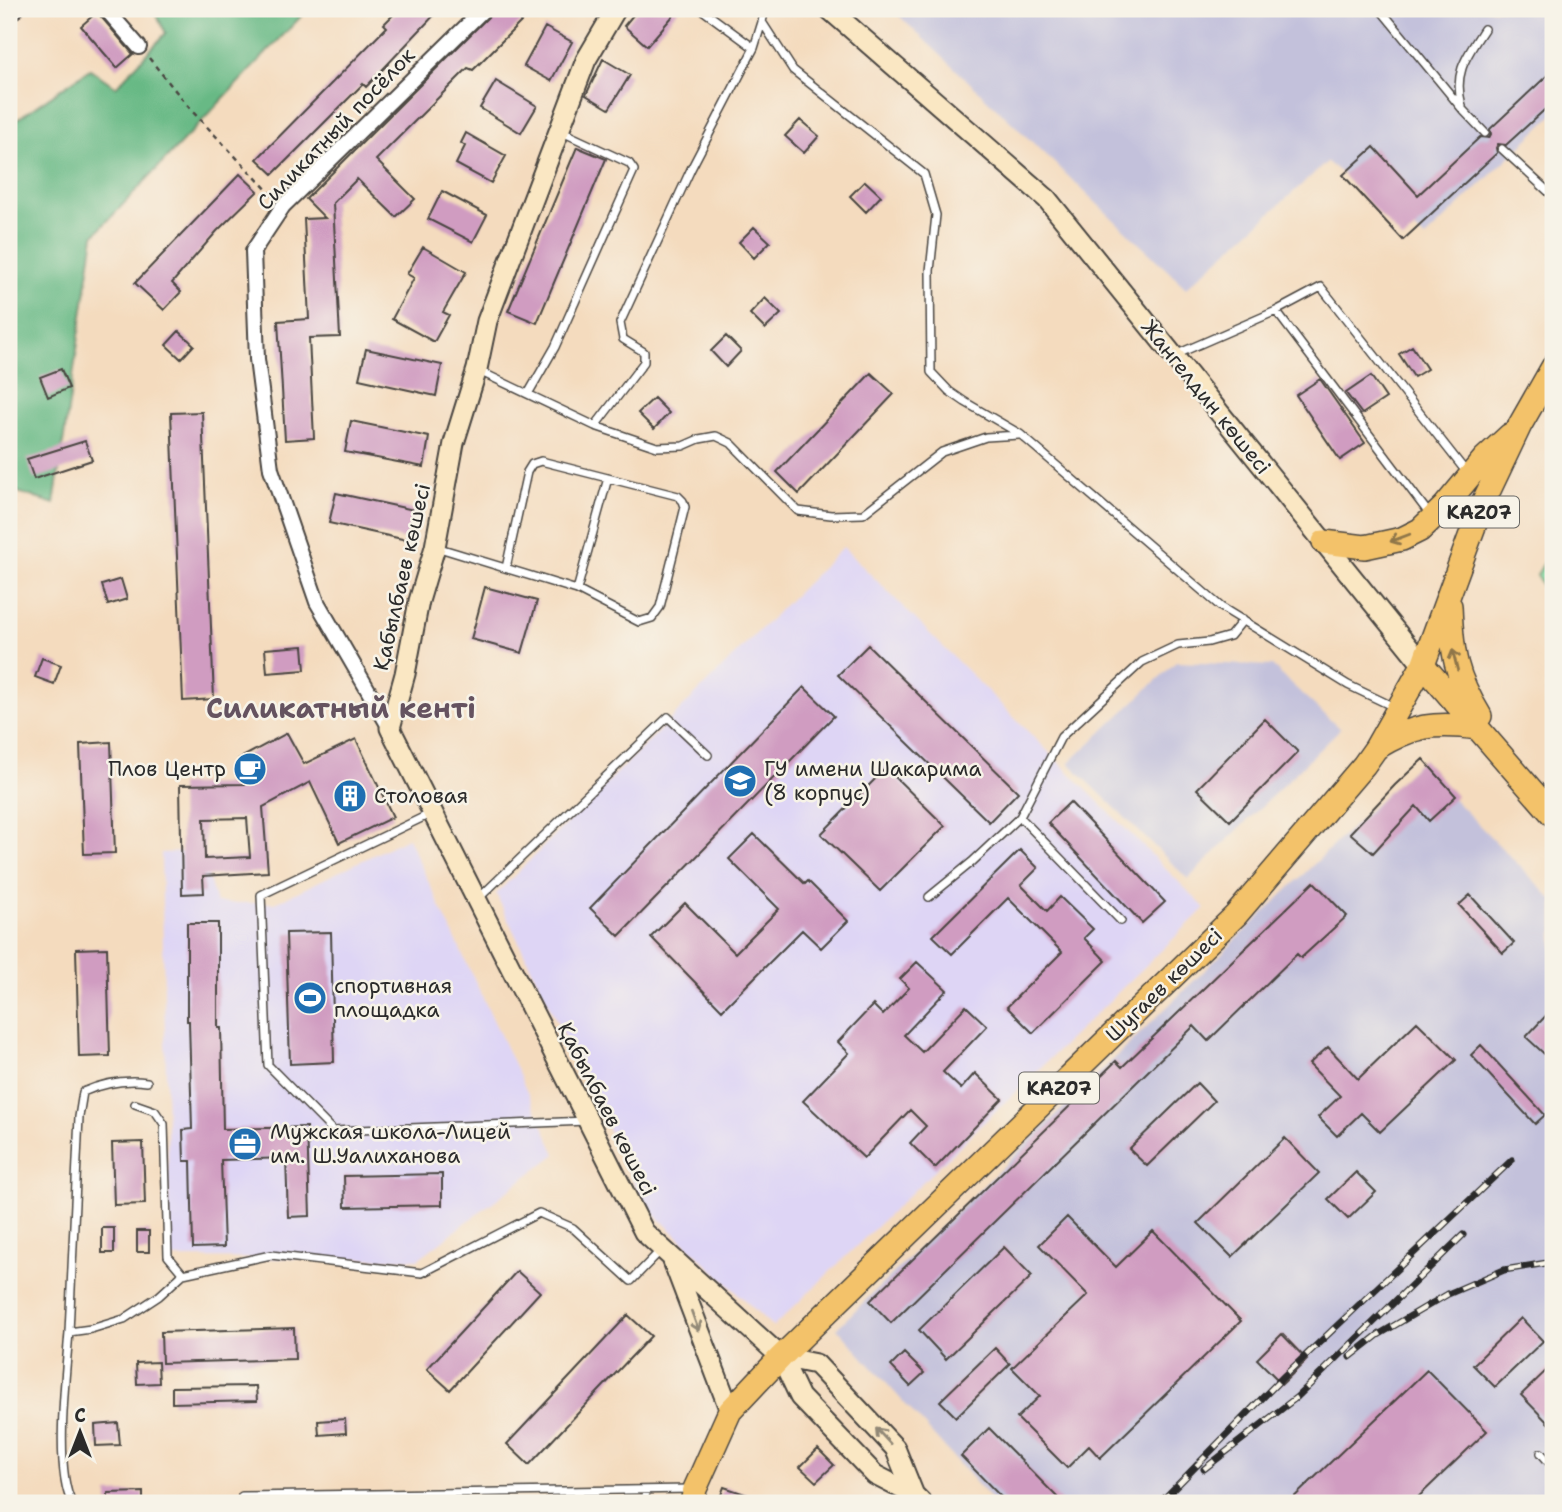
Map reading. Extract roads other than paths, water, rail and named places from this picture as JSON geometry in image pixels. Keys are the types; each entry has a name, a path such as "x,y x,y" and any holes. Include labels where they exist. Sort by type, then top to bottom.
{"highway":[{"name":"KAZ07","path":"1423,665 1481,507 1520,425 1553,367"},
{"path":"1324,542 1365,548 1402,539 1419,530 1484,459 1520,425"},
{"path":"1376,748 1412,728 1450,724 1485,736 1482,719 1462,683 1453,657 1450,596"},
{"name":"Шугаев көшесі","path":"693,1496 730,1411 781,1357 1236,915 1376,748 1423,665"},
{"name":"Жангелдин көшесі","path":"1423,665 1553,815"}],"main road":[{"name":"Қабылбаев көшесі","path":"616,9 586,60 487,321 477,369 454,443 435,547 419,601 405,674 390,728 644,1233 781,1357 800,1397 875,1475 918,1499"},
{"name":"Жангелдин көшесі","path":"829,9 1046,199 1423,665"},
{"path":"667,1253 730,1411"},
{"name":"Қабылбаев көшесі","path":"781,1357 816,1364 895,1448 918,1499"}],"street":[{"path":"9,14 16,9"},
{"path":"106,9 139,47"},
{"name":"Силикатный посёлок","path":"390,728 317,602 271,469 257,359 253,251 283,206 484,9"}],"lane":[{"path":"701,9 754,48"},
{"path":"595,426 644,362 644,352 623,339 620,323 691,169 754,48 765,9"},
{"path":"1380,9 1485,133"},
{"path":"762,22 793,70 924,174 936,215 930,281 931,372 948,391 1020,435 1221,607 1348,685 1398,709"},
{"path":"1463,110 1458,91 1459,76 1464,60 1484,29"},
{"path":"528,394 555,347 634,170 629,163 559,130"},
{"path":"1502,149 1553,197"},
{"path":"1173,356 1276,311 1321,287 1470,477"},
{"path":"1276,311 1432,518"},
{"path":"477,369 595,426 657,447 682,446 716,436 731,443 798,511 831,515 863,514 942,452 986,437 1020,435"},
{"path":"435,547 578,590 639,622 652,618 660,607 685,507 683,501 678,496 541,461 532,464 527,472 506,568"},
{"path":"578,590 608,478"},
{"path":"929,897 972,862 1020,817 1060,737 1142,662 1178,645 1209,642 1230,636 1243,620"},
{"path":"476,901 668,717 708,755"},
{"path":"432,813 261,895 268,1065 333,1131 587,1121"},
{"path":"1020,817 1121,921"},
{"path":"72,1503 62,1464 79,1117 83,1092 116,1082 147,1082"},
{"path":"135,1104 155,1111 164,1124 168,1256 183,1274"},
{"path":"69,1332 91,1329 124,1319 159,1296 183,1274 271,1255 422,1273 539,1213 573,1228 631,1281 667,1253"},
{"path":"1541,1453 1553,1468"},
{"path":"242,1503 242,1496 647,1490 693,1496"},
{"path":"643,1503 647,1490"}],"railway":[{"path":"1160,1503 1284,1376 1512,1160"},
{"path":"1204,1469 1297,1397 1463,1235"},
{"path":"1350,1357 1378,1335 1448,1294 1504,1270 1553,1262"}],"place":[{"name":"Плов Центр","path":"250,769"},
{"name":"ГУ имени Шакарима (8 корпус)","path":"740,781"},
{"name":"Столовая","path":"350,796"},
{"name":"спортивная площадка","path":"310,998"},
{"name":"Мужская школа-Лицей им. Ш.Уалиханова","path":"245,1144"}],"district":[{"name":"Силикатный кенті","path":"341,708"}]}
